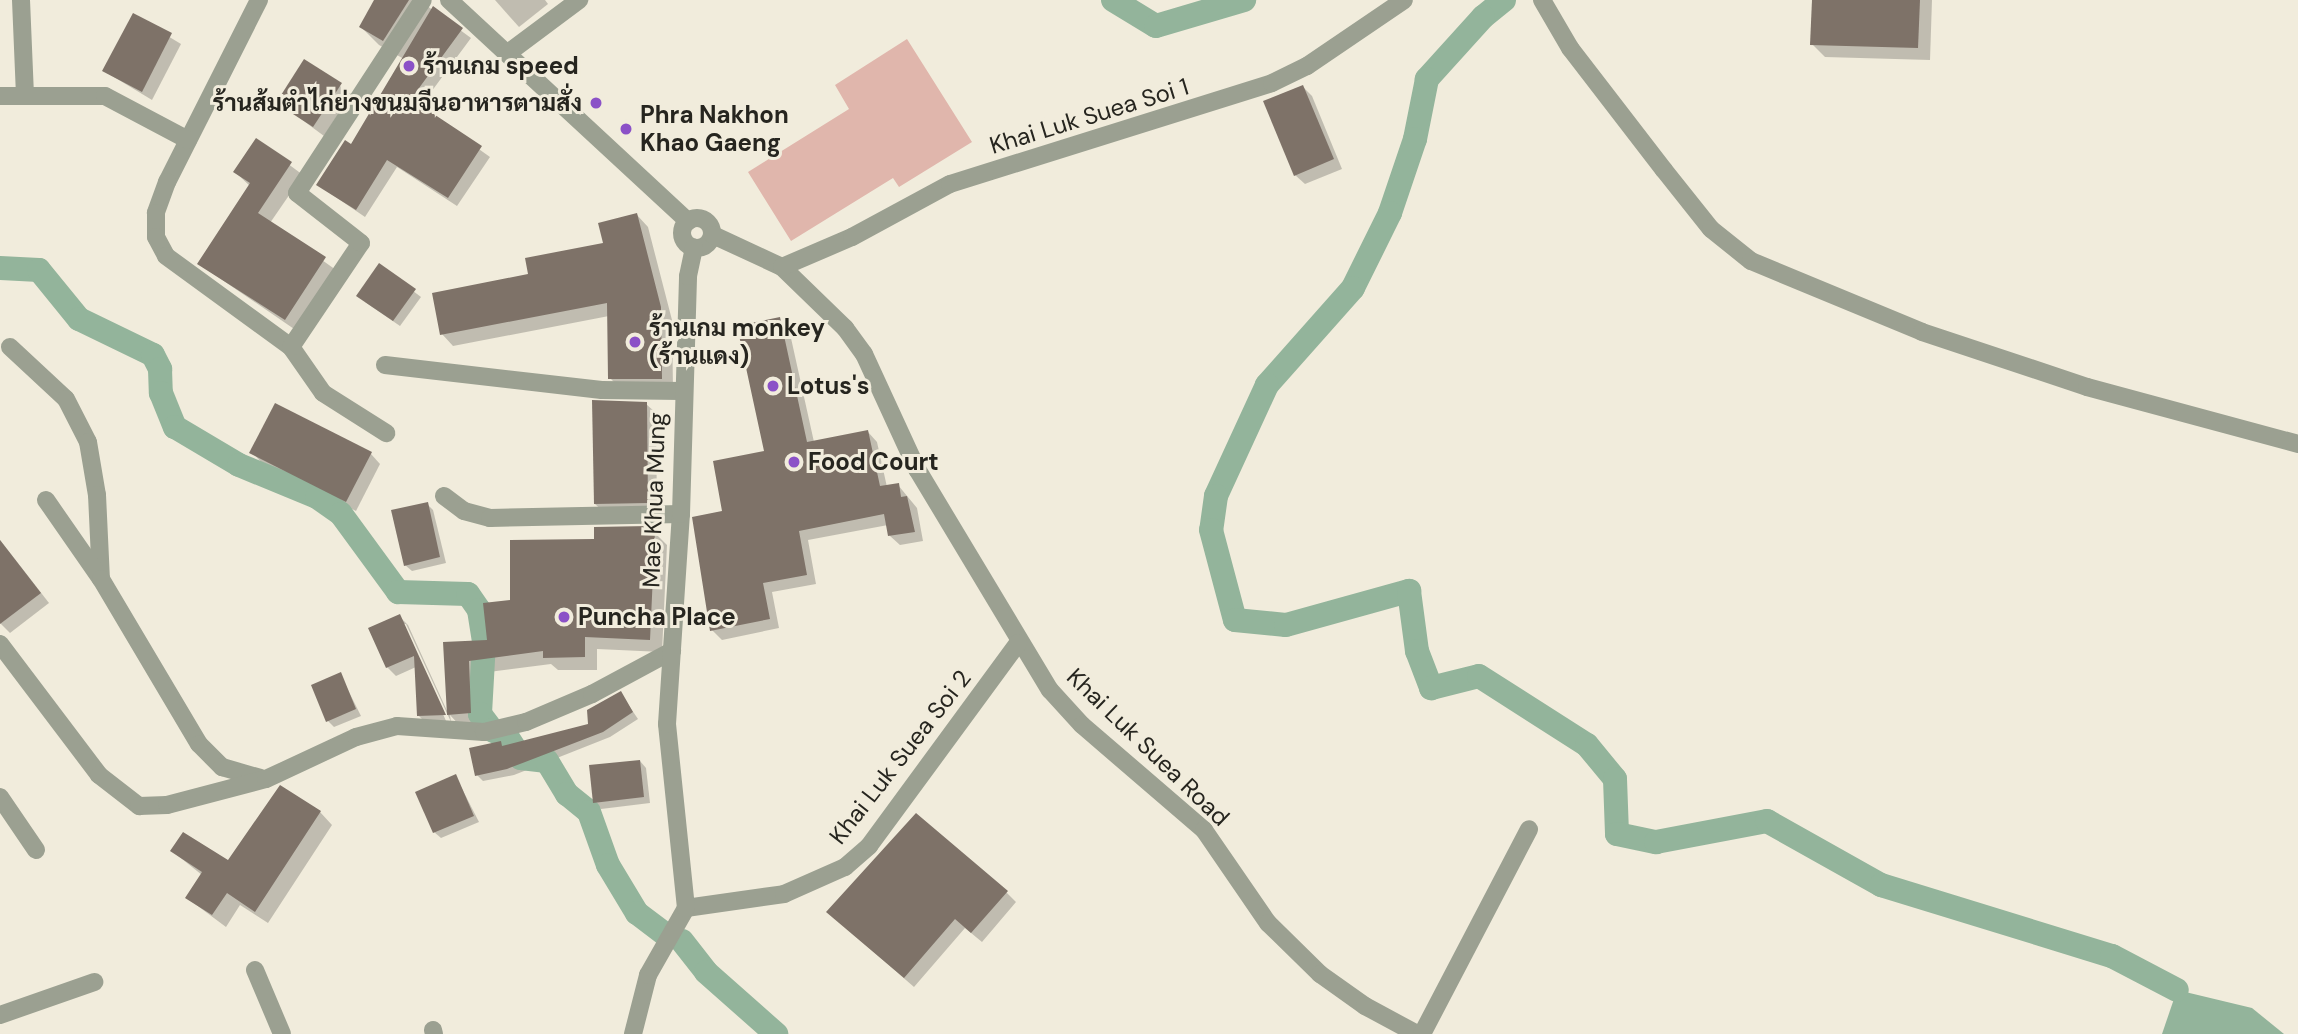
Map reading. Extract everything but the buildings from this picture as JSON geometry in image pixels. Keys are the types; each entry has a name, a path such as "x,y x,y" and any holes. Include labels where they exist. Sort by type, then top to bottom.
{"street":[{"path":"21,0 25,95"},
{"path":"259,0 188,139 156,213 156,237 166,256 291,347 323,393 386,433"},
{"path":"291,347 361,243 297,193 422,0"},
{"path":"449,0 688,221 706,220 713,235 708,244 694,248 682,235 688,221"},
{"path":"508,53 579,0"},
{"name":"Khai Luk Suea Soi 1","path":"782,267 852,237 950,184 1272,83 1307,66 1404,0"},
{"path":"1542,0 1570,48 1711,229 1751,261 1922,332 2087,387 2298,444"},
{"path":"0,96 105,96 188,139"},
{"name":"Khai Luk Suea Road","path":"713,235 782,267 824,303 864,354 917,469 1018,642 1050,690 1082,725 1205,830 1268,923 1320,974 1364,1006 1417,1034"},
{"name":"Mae Khua Mung","path":"686,908 667,724 681,514 681,391 688,276 694,248"},
{"path":"10,347 66,399 88,442 97,495 100,579"},
{"path":"386,365 602,390 681,391"},
{"path":"444,496 464,511 490,518 681,514"},
{"path":"46,500 100,579 199,744 231,771 266,779"},
{"name":"Khai Luk Suea Soi 2","path":"686,908 784,894 845,867 869,846 1018,642"},
{"path":"0,644 99,775 139,806 167,805 266,779 356,737 397,726 484,732 526,722 592,694 672,650"},
{"path":"0,797 36,850"},
{"path":"1422,1034 1530,829"},
{"path":"633,1034 648,975 686,908"},
{"path":"255,970 282,1034"},
{"path":"0,1015 93,982"}],"shaded area":[{"path":"907,39 972,142 899,187 893,178 791,241 748,172 849,109 835,85"},
{"path":"2177,990 2252,1008 2284,1034 2162,1034"}],"waterway":[{"path":"1113,0 1156,26 1244,0"},
{"path":"1504,0 1483,17 1427,79 1415,139 1390,213 1353,288 1267,385 1216,496 1211,530 1235,620 1286,625 1409,591 1417,651 1431,688 1479,676 1587,745 1615,779 1617,834 1656,842 1767,821 1881,885 2112,956 2177,990"},
{"path":"0,268 39,270 79,319 153,355 160,369 161,393 175,427 239,465 317,497 341,514 398,592 468,594 479,610 484,642 480,714 492,730 508,738 521,758 547,761 567,794 589,812 608,865 637,913 665,934"},
{"path":"682,941 706,972 776,1034"}],"place":[{"name":"ร้านเกม speed","path":"409,66"},
{"name":"ร้านส้มตำไก่ย่างขนมจีนอาหารตามสั่ง","path":"596,103"},
{"name":"Phra Nakhon Khao Gaeng","path":"626,129"},
{"name":"ร้านเกม monkey (ร้านแดง)","path":"635,342"},
{"name":"Lotus's","path":"773,386"},
{"name":"Food Court","path":"794,462"},
{"name":"Puncha Place","path":"564,617"}]}
